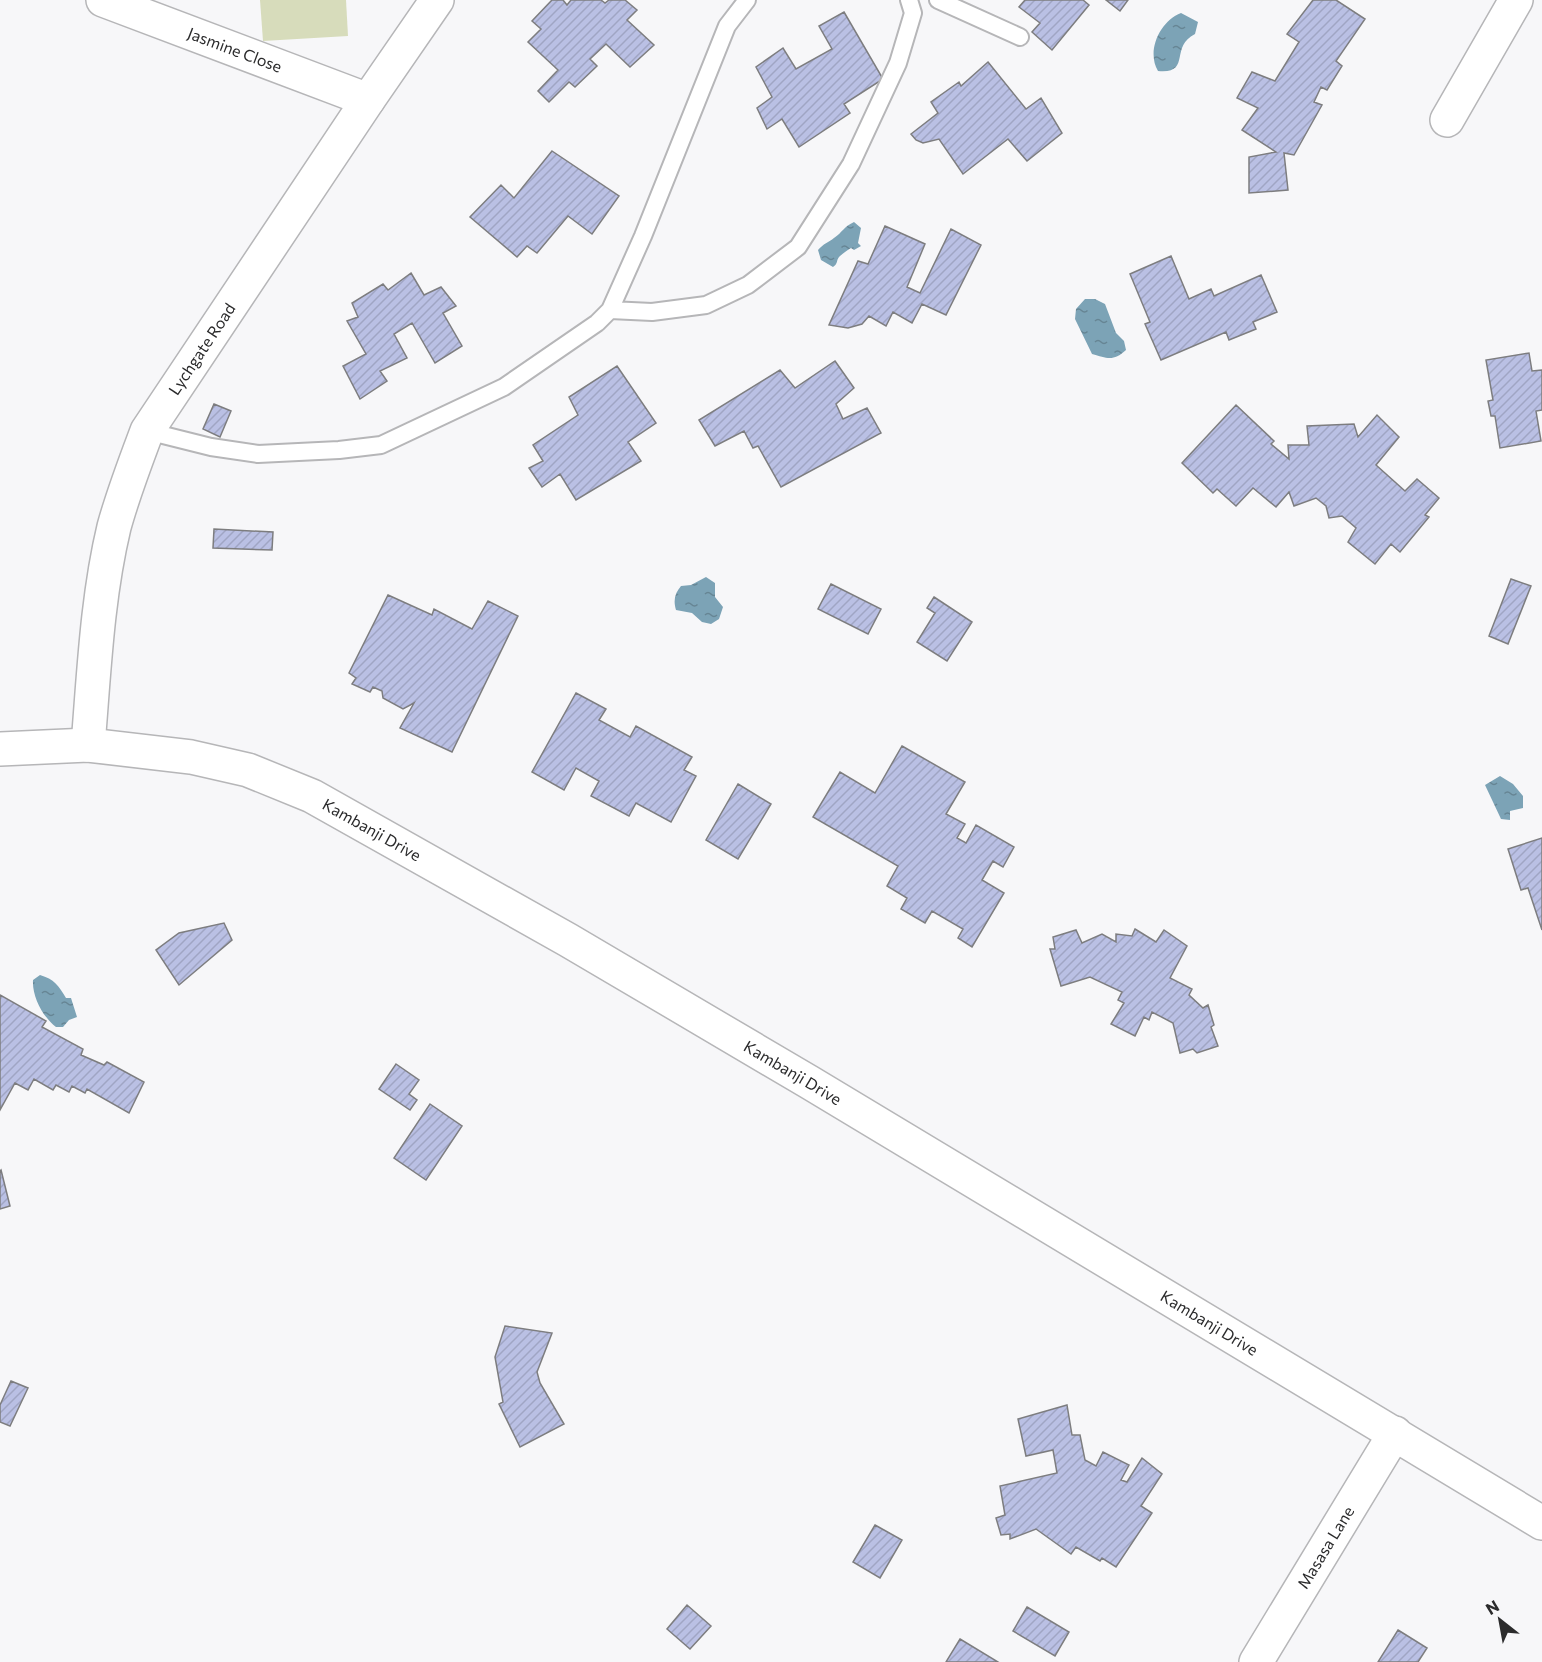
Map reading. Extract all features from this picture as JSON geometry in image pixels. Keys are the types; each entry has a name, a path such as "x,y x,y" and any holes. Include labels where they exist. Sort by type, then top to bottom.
{"street":[{"name":"Jasmine Close","path":"103,0 368,100"},
{"name":"Lychgate Road","path":"88,745 102,595 114,529 125,488 147,431 437,0"},
{"path":"1447,120 1516,0"},
{"name":"Kambanji Drive","path":"0,748 88,745 191,757 248,770 312,796 538,923 809,1082 1542,1523"},
{"name":"Masasa Lane","path":"1256,1662 1395,1434"}],"lane":[{"path":"147,431 211,447 258,454 339,450 381,445 504,387 597,323 610,310 643,236 727,26 747,0"},
{"path":"610,310 652,312 706,305 748,285 798,247 851,164 898,63 913,13 909,0"},
{"path":"938,0 1020,37"}],"green space":[{"path":"260,0 346,0 348,36 263,41"}],"water":[{"path":"1181,13 1198,22 1195,34 1187,39 1178,64 1174,68 1168,71 1158,71 1154,55 1157,38 1167,23"},
{"path":"854,222 861,228 858,243 861,246 843,253 833,267 821,260 818,250"},
{"path":"1085,299 1095,299 1105,304 1116,333 1124,341 1126,350 1121,354 1110,358 1092,354 1075,319 1076,309"},
{"path":"706,577 715,583 715,597 723,607 719,619 711,624 702,622 692,613 676,610 675,603 676,594 681,586 691,585"},
{"path":"1500,776 1513,784 1523,796 1523,808 1510,811 1510,820 1501,819 1485,785"},
{"path":"40,975 56,984 66,998 71,998 77,1017 69,1020 63,1027 56,1027 51,1023 36,1000 33,980"}],"building":[{"path":"552,0 563,0 567,5 571,0 601,0 605,3 609,0 625,0 637,10 627,20 654,45 630,67 606,44 590,59 597,66 575,87 569,82 549,102 538,91 558,70 528,42 541,29 532,21"},
{"path":"1025,0 1083,0 1089,5 1052,50 1032,32 1040,23 1019,7"},
{"path":"1106,0 1128,0 1120,11"},
{"path":"1313,0 1336,0 1365,19 1336,61 1342,66 1327,90 1321,87 1314,102 1322,105 1294,155 1284,153 1288,190 1249,193 1249,157 1276,152 1242,130 1258,108 1237,98 1252,72 1275,81 1299,42 1287,34"},
{"path":"844,12 883,79 844,104 850,113 799,147 782,119 767,129 757,108 772,97 756,67 783,48 796,69 832,49 819,26"},
{"path":"988,62 1026,109 1041,98 1062,133 1027,161 1008,139 963,174 939,139 923,143 911,134 938,113 931,102 959,82 961,86"},
{"path":"552,151 619,196 592,234 568,216 537,253 527,246 517,257 470,217 501,185 514,198"},
{"path":"885,226 925,244 907,287 920,293 951,229 981,245 946,315 922,304 912,323 893,312 886,326 869,316 862,324 848,328 829,325 858,261 868,264"},
{"path":"1171,256 1189,299 1211,289 1214,296 1261,275 1277,312 1253,322 1256,329 1229,340 1226,332 1161,360 1145,324 1150,322 1130,274"},
{"path":"411,273 424,295 441,287 456,306 443,313 462,346 435,363 412,323 394,334 407,358 380,371 387,381 360,399 343,366 366,354 347,321 358,317 352,303 383,284 388,290"},
{"path":"1529,353 1532,371 1542,370 1542,410 1536,411 1541,441 1500,448 1495,416 1491,416 1488,401 1493,400 1486,360"},
{"path":"835,361 854,388 836,404 843,419 867,408 881,433 781,487 758,446 753,448 744,431 715,446 699,420 780,370 795,388"},
{"path":"617,366 656,423 628,442 641,461 576,500 560,474 542,487 529,468 543,461 533,445 578,415 569,397"},
{"path":"214,404 231,411 220,437 203,429"},
{"path":"1236,405 1274,441 1271,444 1289,459 1288,445 1309,445 1307,426 1354,424 1358,437 1377,415 1399,437 1376,465 1405,491 1417,479 1439,498 1425,515 1429,517 1400,552 1391,544 1375,564 1348,542 1356,528 1342,516 1329,518 1326,506 1316,498 1294,506 1289,492 1276,507 1253,488 1236,506 1217,489 1213,493 1182,463"},
{"path":"214,529 273,532 272,550 213,548"},
{"path":"1511,579 1531,586 1508,644 1489,636"},
{"path":"831,584 881,609 868,634 818,609"},
{"path":"388,595 432,615 434,609 472,629 488,601 518,616 452,752 400,728 414,703 403,709 383,698 382,691 373,687 370,692 352,684 356,678 349,673"},
{"path":"934,597 972,622 947,661 917,642 935,613 927,608"},
{"path":"576,693 606,709 599,720 630,737 636,726 692,757 684,770 696,776 671,822 636,803 629,816 591,796 599,781 576,768 564,790 532,772"},
{"path":"902,746 965,782 946,814 965,824 957,838 966,843 976,825 1014,847 1003,867 993,861 982,880 1004,893 972,947 958,938 963,929 932,911 925,923 901,909 907,898 887,886 898,866 813,817 840,772 875,793"},
{"path":"738,784 771,804 738,859 706,840"},
{"path":"1542,838 1542,930 1528,888 1521,890 1508,849"},
{"path":"224,923 232,940 179,985 156,950 179,933"},
{"path":"1135,929 1156,942 1164,930 1187,946 1170,978 1192,989 1189,995 1203,1008 1208,1005 1214,1025 1211,1027 1218,1046 1197,1053 1193,1049 1180,1053 1173,1023 1152,1012 1149,1020 1144,1017 1135,1036 1111,1024 1124,1003 1118,1000 1122,992 1090,977 1061,986 1050,949 1055,949 1053,937 1076,930 1082,943 1102,934 1116,942 1116,934 1132,936"},
{"path":"0,995 46,1021 42,1027 83,1049 81,1055 104,1065 107,1062 144,1082 129,1113 87,1089 85,1093 72,1086 69,1092 56,1085 53,1090 34,1079 28,1090 15,1083 0,1110"},
{"path":"396,1064 419,1080 409,1094 417,1100 410,1110 379,1089"},
{"path":"430,1104 462,1126 426,1180 394,1158"},
{"path":"0,1171 10,1206 0,1209"},
{"path":"505,1326 552,1333 537,1372 540,1383 564,1424 520,1447 499,1404 503,1402 495,1357"},
{"path":"11,1381 28,1388 10,1426 0,1422 0,1405"},
{"path":"1067,1405 1072,1435 1080,1435 1085,1460 1096,1466 1103,1452 1129,1465 1121,1480 1127,1482 1142,1458 1162,1474 1141,1506 1152,1513 1116,1567 1076,1547 1071,1554 1036,1529 1010,1539 1010,1534 1001,1535 996,1518 1005,1515 1000,1486 1057,1473 1053,1450 1026,1456 1018,1419"},
{"path":"875,1525 902,1540 880,1578 853,1562"},
{"path":"687,1605 711,1626 690,1649 667,1629"},
{"path":"1027,1607 1069,1632 1055,1656 1013,1631"},
{"path":"1398,1630 1427,1648 1418,1662 1378,1662"},
{"path":"960,1639 998,1662 946,1662"}]}
